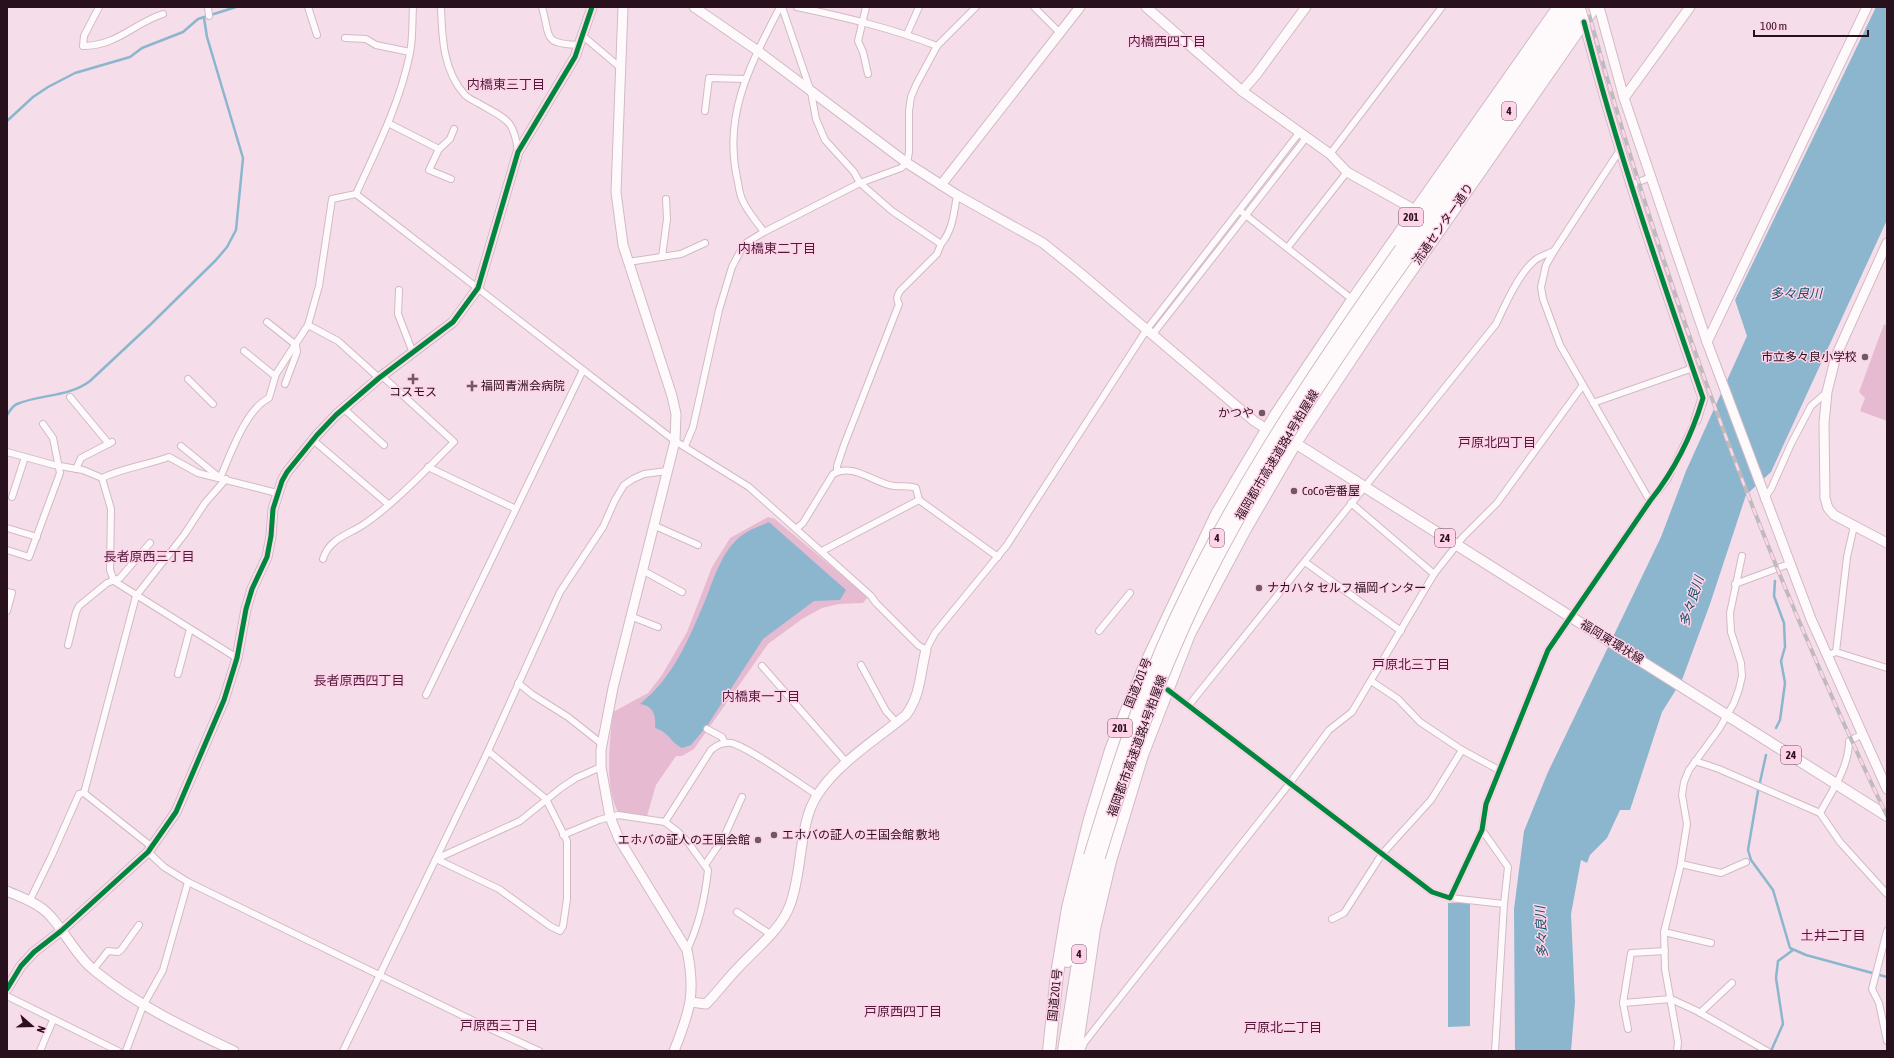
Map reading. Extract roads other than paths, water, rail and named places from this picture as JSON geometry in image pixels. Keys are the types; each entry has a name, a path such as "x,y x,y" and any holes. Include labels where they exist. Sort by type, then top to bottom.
{"highway":[{"name":"201","path":"1267,430 1353,300 1415,210 1559,7"},
{"name":"福岡都市高速道路4号粕屋線","path":"1064,1051 1084,926 1100,858 1132,754 1179,638 1207,577 1264,473 1404,252 1571,7"},
{"name":"福岡都市高速道路4号粕屋線","path":"1054,1051 1064,978 1090,856 1128,737 1173,623 1200,569 1264,454 1318,369 1583,7"},
{"name":"流通センター通り","path":"1295,443 1376,321 1594,7"},
{"name":"国道201号","path":"1049,1051 1057,974 1068,908 1090,819 1111,750 1145,666 1217,514 1267,430"},
{"name":"201","path":"1076,1051 1094,929 1110,861 1142,755 1189,634 1245,530 1295,443"}],"main road":[{"name":"福岡東環状線","path":"1295,443 1727,716 1837,783 1887,816"}],"street":[{"path":"99,7 84,36 84,46 113,42 149,18 163,14"},
{"path":"208,7 209,16"},
{"path":"308,7 317,35"},
{"path":"356,194 400,93 410,52 413,7"},
{"path":"441,7 442,41 450,70 465,95 509,122 516,134 518,152"},
{"path":"542,7 548,35 551,40 559,44 580,45"},
{"path":"118,1051 53,1020 7,989 21,966 34,952 60,931 150,849 176,812 224,700 237,658 246,609 252,589 267,557 273,509 277,493 287,472 313,440 343,408 380,377 453,322 478,288 518,152 562,80 580,45 592,7"},
{"path":"623,7 622,69 616,192 622,245 672,396 676,414 675,441 613,688 602,744 601,767 610,817 619,839 687,950 691,969 691,1002 674,1051"},
{"path":"694,7 758,51 907,163 957,195 1005,220 1043,243 1267,430 1295,443"},
{"path":"764,232 742,199 733,158 733,131 737,106 745,79 781,7"},
{"path":"781,7 811,92 816,119 825,140 854,172 860,183 892,211 941,244"},
{"path":"797,7 827,10 907,34 937,46"},
{"path":"866,7 858,41 863,52 868,74"},
{"path":"907,34 919,7"},
{"path":"685,446 693,427 719,310 732,267 746,243 764,232 860,183 901,168 907,163 909,152 911,97 937,46 976,7"},
{"path":"1034,7 1060,33"},
{"path":"941,185 1080,7"},
{"path":"1146,7 1242,91 1330,154 1347,172 1415,210"},
{"path":"1242,91 1256,75 1306,7"},
{"path":"1330,154 1442,7"},
{"path":"1599,7 1624,98 1706,342 1763,495 1826,656 1887,789"},
{"path":"1624,98 1690,7"},
{"path":"1706,342 1867,7"},
{"path":"1450,898 1482,830 1486,804 1548,650 1650,501 1667,480 1696,420 1703,398 1631,185 1605,101 1584,22"},
{"path":"583,36 622,69"},
{"path":"345,38 366,39 376,45 410,52"},
{"path":"705,111 709,78 745,79"},
{"path":"388,123 439,149"},
{"path":"451,179 429,170 439,149 450,139 454,129"},
{"path":"691,1002 706,1004 736,969 778,926 790,907 796,887 807,826 817,795 836,772 897,723 912,706 918,694 926,650 935,633 998,558 1150,332 1239,210 1302,135"},
{"path":"1150,332 1245,214 1302,135"},
{"path":"1620,150 1554,251 1546,266 1541,287 1543,299 1560,345 1650,501"},
{"path":"1288,247 1347,172"},
{"path":"1631,185 1651,177"},
{"path":"29,902 79,794 84,792 136,596 184,535 223,478 250,415 263,401 269,398 275,376 308,324 319,286 332,199 356,194 675,441 749,487 871,596 876,603 918,645 926,650"},
{"path":"837,472 836,466 899,304 897,296 900,291 937,254 941,244 946,238 953,220 957,195"},
{"path":"662,257 667,219 666,199"},
{"path":"1239,210 1288,247 1353,300"},
{"path":"628,262 681,254 705,243"},
{"path":"1887,243 1836,356 1827,392 1824,423 1826,498 1828,508 1834,515 1887,543"},
{"path":"1189,705 1496,324 1510,296 1527,268 1535,260 1554,251"},
{"path":"399,290 398,314 413,353"},
{"path":"267,322 296,345 297,352 285,384"},
{"path":"308,324 338,341 454,442 388,504 364,524 337,538 325,551 323,559"},
{"path":"244,351 275,376"},
{"path":"1593,403 1693,368"},
{"path":"426,695 583,370"},
{"path":"188,379 213,404"},
{"path":"1081,1051 1084,1044 1098,1025 1290,783 1329,730 1352,712 1434,574 1456,545 1497,502 1583,385"},
{"path":"1763,495 1772,489 1791,444 1811,406 1827,392"},
{"path":"70,398 111,443 81,458 76,469"},
{"path":"343,408 384,445"},
{"path":"7,550 29,557 60,473 60,466 53,438 43,424"},
{"path":"313,440 388,504"},
{"path":"181,446 223,478"},
{"path":"7,452 76,469 102,478 113,473 151,464 169,457 198,473 223,478 277,493"},
{"path":"12,497 25,457"},
{"path":"428,467 516,509"},
{"path":"796,529 803,522 833,474 846,470 874,478 884,484 895,486 907,485 916,488 919,500 998,558"},
{"path":"343,1051 488,751 560,592 604,527 615,500 624,485 644,474 667,471"},
{"path":"102,478 110,510 110,570 114,581 237,658"},
{"path":"822,551 919,500"},
{"path":"1351,503 1434,574"},
{"path":"653,524 698,545"},
{"path":"1836,652 1847,557 1854,526"},
{"path":"7,528 37,537"},
{"path":"68,645 76,612 80,606 107,583 120,578 150,543"},
{"path":"1677,1051 1678,1042 1665,969 1664,932 1681,864 1687,824 1682,795 1684,782 1695,761 1727,716 1734,703 1742,676 1741,663 1731,632 1730,613 1742,556"},
{"path":"1305,562 1401,631"},
{"path":"1736,584 1790,564"},
{"path":"642,570 682,592"},
{"path":"7,592 12,593 7,611"},
{"path":"1099,631 1130,593"},
{"path":"630,616 658,627"},
{"path":"178,674 190,629"},
{"path":"1826,656 1836,652 1887,668"},
{"path":"861,665 886,712 897,723"},
{"path":"762,666 847,763"},
{"path":"1371,681 1398,699 1420,722 1462,750 1499,770"},
{"path":"518,683 533,695 568,717 602,744"},
{"path":"1168,690 1432,892 1450,898 1504,904"},
{"path":"707,729 722,738 725,743"},
{"path":"1820,813 1837,783 1849,753 1849,741 1861,735"},
{"path":"665,822 711,750 717,745 725,743 742,747 817,795"},
{"path":"1332,919 1344,913 1382,854 1431,800 1462,750"},
{"path":"436,858 500,889 560,932 563,926 567,900 567,842 546,799 488,751"},
{"path":"1695,761 1719,769 1820,813 1840,842 1887,894"},
{"path":"436,858 520,821 546,799 576,778 601,767"},
{"path":"84,792 150,849 164,867 188,882 539,1051"},
{"path":"705,865 724,837 742,797"},
{"path":"563,835 618,815 665,822 678,832 708,870 706,890 696,932 687,950"},
{"path":"1482,830 1508,867 1504,904 1495,1051"},
{"path":"1681,864 1721,873 1746,862"},
{"path":"126,1051 143,1006 163,970 176,929 188,882"},
{"path":"7,891 44,910 93,970 143,1006 234,1051"},
{"path":"737,912 770,934"},
{"path":"93,970 108,952 118,952 121,950 140,924"},
{"path":"1887,931 1872,989 1883,1014 1887,1042"},
{"path":"1664,932 1711,943"},
{"path":"1628,1029 1623,1003 1631,953 1665,951"},
{"path":"1700,1013 1732,983"},
{"path":"1623,1003 1671,999 1700,1013 1767,1051"},
{"path":"40,1051 53,1020"},
{"path":"1753,1051 1756,1045"}],"water":[{"name":"多々良川","path":"1876,7 1887,7 1887,220 1771,472 1746,495 1710,604 1682,680 1662,712 1630,810 1620,810 1607,838 1590,855 1587,863 1581,860 1571,914 1575,1002 1571,1051 1515,1051 1514,909 1524,831 1548,772 1661,537 1686,471 1747,336 1735,300"},
{"path":"769,522 846,590 840,600 814,601 763,639 707,726 691,745 682,748 674,743 664,732 655,728 653,712 645,705 640,704 663,681 688,640 720,563 729,548 744,534"},
{"path":"1448,903 1470,903 1470,1026 1448,1027"}],"waterway":[{"path":"7,121 33,97 48,87 75,73 130,57 142,48 183,32 198,19 236,7"},
{"path":"7,415 12,407 17,404 36,398 64,393 90,381 216,260 227,247 236,230 243,158 207,37 204,18"},
{"path":"1775,581 1774,596 1784,623 1785,647 1781,661 1785,683 1780,720 1776,728"},
{"path":"1766,755 1748,850 1751,860 1773,890 1790,948 1806,955 1887,977"},
{"path":"1771,1051 1783,1024 1776,978 1778,961 1793,950"}],"railway":[{"path":"1587,7 1649,214 1683,317 1719,418 1757,519 1798,619 1841,718 1887,816"}],"place":[{"name":"市立多々良小学校","path":"1865,357"},
{"name":"コスモス","path":"413,379"},
{"name":"福岡青洲会病院","path":"472,386"},
{"name":"かつや","path":"1262,413"},
{"name":"CoCo壱番屋","path":"1294,491"},
{"name":"ナカハタ セルフ 福岡インター","path":"1259,588"},
{"name":"エホバの証人の王国会館 敷地","path":"774,835"},
{"name":"エホバの証人の王国会館","path":"758,840"}],"district":[{"name":"内橋西四丁目","path":"1167,41"},
{"name":"内橋東三丁目","path":"506,84"},
{"name":"内橋東二丁目","path":"777,248"},
{"name":"戸原北四丁目","path":"1497,442"},
{"name":"長者原西三丁目","path":"149,556"},
{"name":"戸原北三丁目","path":"1411,664"},
{"name":"長者原西四丁目","path":"359,680"},
{"name":"内橋東一丁目","path":"761,696"},
{"name":"土井二丁目","path":"1833,935"},
{"name":"戸原西四丁目","path":"903,1011"},
{"name":"戸原西三丁目","path":"499,1025"},
{"name":"戸原北二丁目","path":"1283,1027"}]}
